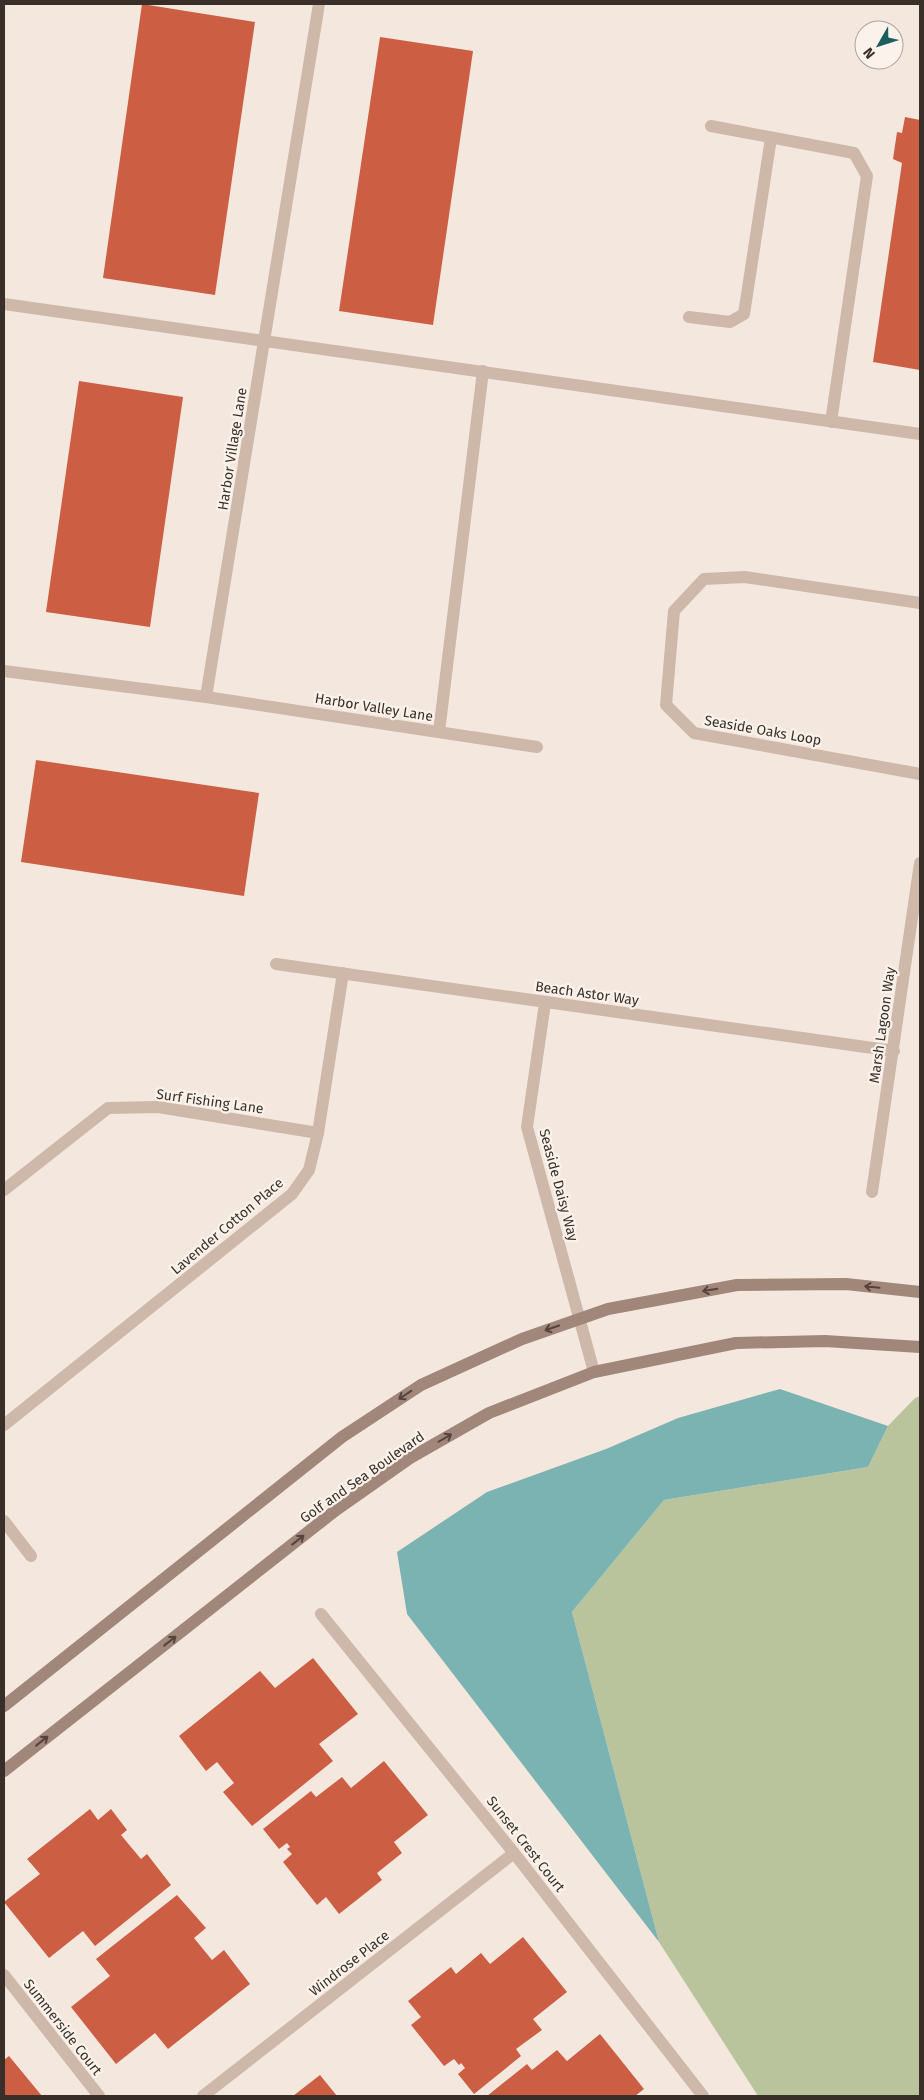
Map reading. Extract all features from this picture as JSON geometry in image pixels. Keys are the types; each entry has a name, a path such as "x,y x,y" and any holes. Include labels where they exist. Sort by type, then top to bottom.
{"street":[{"name":"Harbor Village Lane","path":"206,697 319,4"},
{"path":"711,126 854,153 867,176 831,422"},
{"path":"689,317 730,322 744,314 771,138"},
{"path":"4,304 920,434"},
{"path":"440,732 483,371"},
{"name":"Seaside Oaks Loop","path":"920,603 745,577 704,579 674,611 666,705 694,733 920,774"},
{"path":"4,671 206,697"},
{"name":"Harbor Valley Lane","path":"206,697 537,747"},
{"name":"Marsh Lagoon Way","path":"872,1192 920,863"},
{"name":"Beach Astor Way","path":"276,964 894,1051"},
{"name":"Lavender Cotton Place","path":"4,1425 292,1194 310,1170 318,1133 343,973"},
{"name":"Seaside Daisy Way","path":"545,1003 527,1127 594,1372"},
{"name":"Surf Fishing Lane","path":"4,1190 108,1108 158,1107 318,1133"},
{"path":"4,1706 342,1437 421,1385 522,1339 608,1309 737,1285 846,1284 920,1292"},
{"name":"Golf and Sea Boulevard","path":"4,1771 336,1510 410,1458 488,1413 594,1372 736,1343 825,1341 920,1347"},
{"path":"4,1521 31,1556"},
{"name":"Sunset Crest Court","path":"321,1614 514,1853 704,2096"},
{"name":"Windrose Place","path":"203,2096 514,1853"},
{"name":"Summerside Court","path":"4,1975 99,2096"}],"green space":[{"path":"920,1396 920,2096 758,2096 659,1942 572,1612 664,1500 868,1467 888,1426 915,1398"}],"water":[{"path":"780,1389 888,1426 868,1467 664,1500 572,1612 659,1942 407,1614 397,1552 487,1492 606,1449 678,1418"}],"building":[{"path":"142,4 255,22 215,295 103,278"},
{"path":"380,37 473,51 433,325 339,311"},
{"path":"905,117 920,120 920,370 873,362 902,163 893,159 897,132 902,133"},
{"path":"79,381 183,397 150,627 46,612"},
{"path":"36,760 259,793 244,896 21,862"},
{"path":"313,1658 358,1714 319,1744 333,1761 252,1826 223,1792 234,1783 217,1762 206,1771 179,1736 260,1671 275,1688"},
{"path":"384,1761 428,1815 394,1842 402,1853 377,1873 382,1880 339,1914 326,1897 317,1905 283,1862 292,1854 287,1849 290,1847 287,1843 279,1849 263,1829 311,1791 316,1797 342,1777 351,1788"},
{"path":"90,1809 98,1820 111,1809 127,1830 121,1835 141,1859 147,1854 171,1885 95,1946 83,1931 49,1958 4,1902 40,1874 27,1859"},
{"path":"177,1895 206,1928 194,1938 212,1960 224,1950 250,1984 168,2049 155,2033 116,2064 71,2007 110,1976 96,1959"},
{"path":"523,1937 567,1992 533,2019 542,2030 516,2049 521,2056 474,2094 458,2074 465,2068 461,2063 459,2065 454,2059 444,2066 411,2025 421,2017 408,2001 451,1967 456,1974 481,1953 490,1964"},
{"path":"600,2034 644,2089 635,2096 487,2096 527,2064 532,2070 557,2050 567,2061"},
{"path":"9,2056 42,2096 4,2096 4,2060"},
{"path":"320,2075 337,2096 293,2096"}]}
